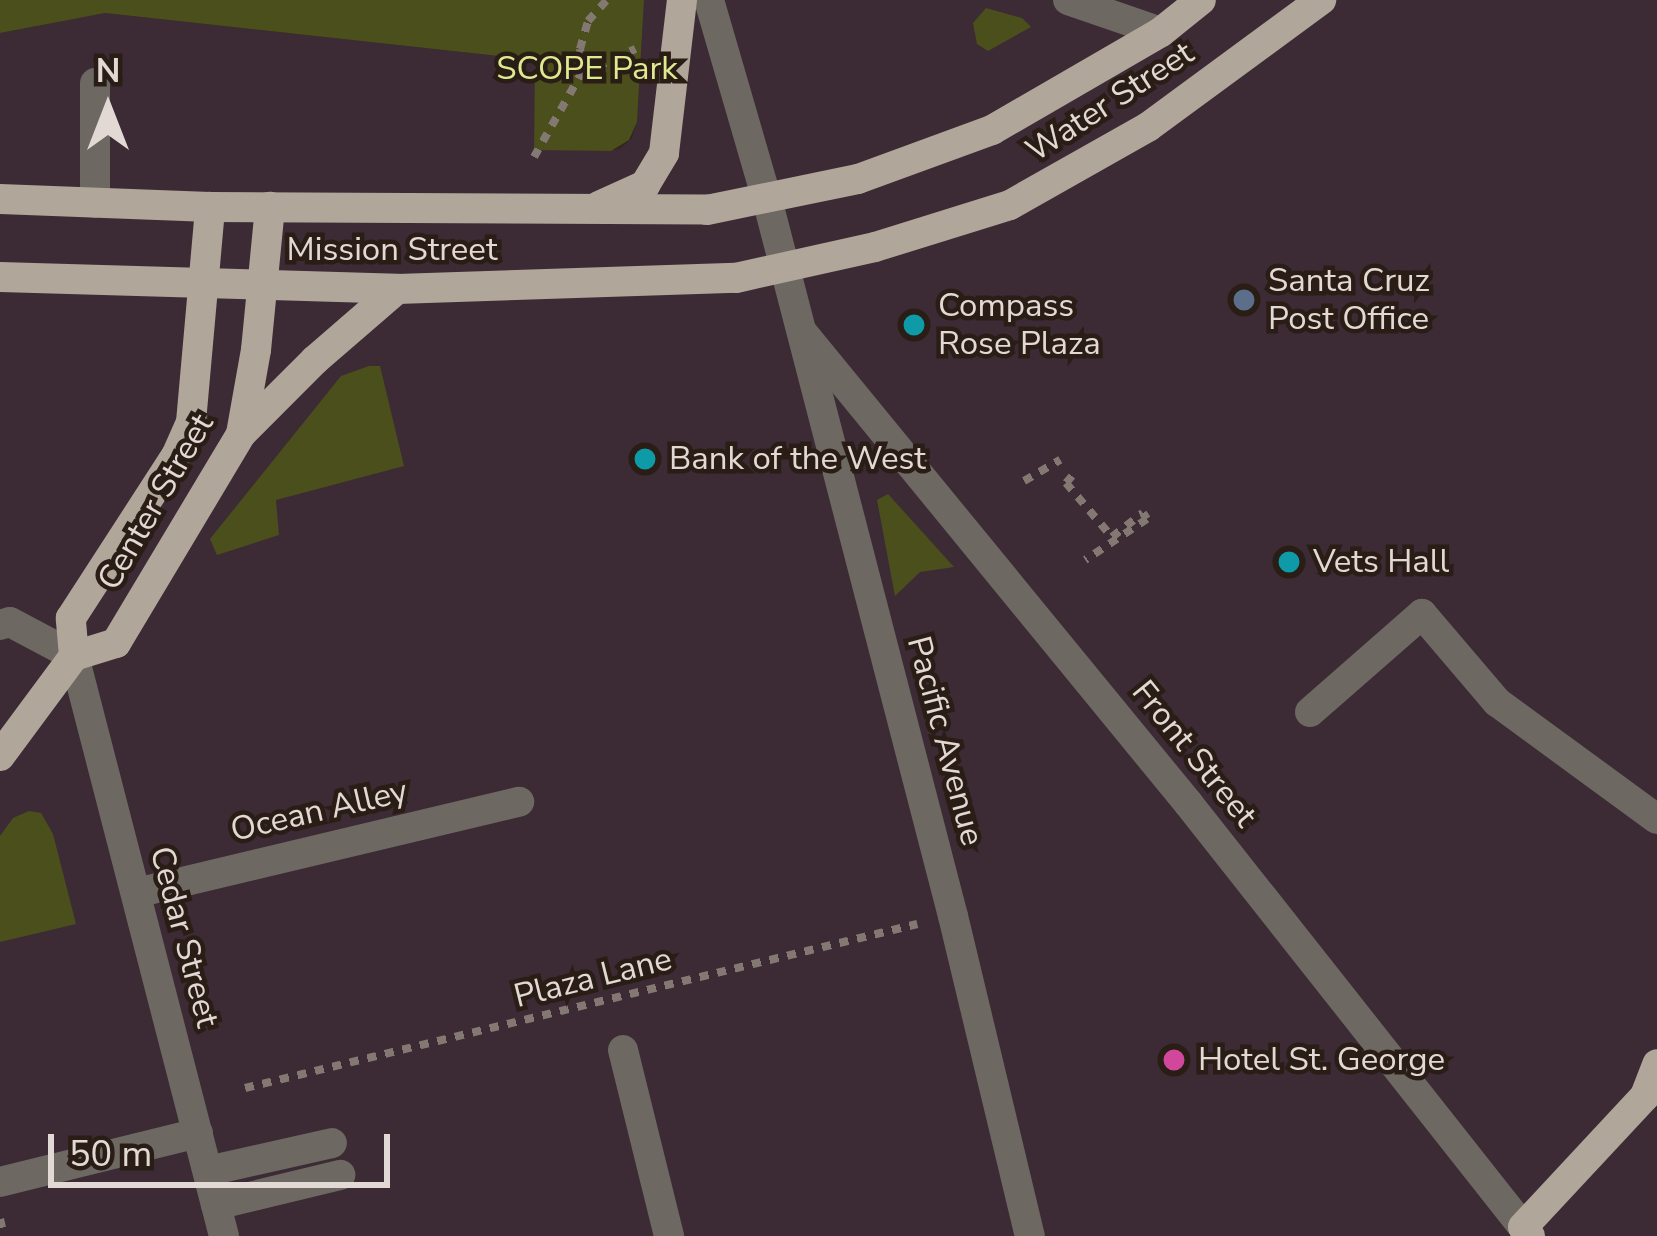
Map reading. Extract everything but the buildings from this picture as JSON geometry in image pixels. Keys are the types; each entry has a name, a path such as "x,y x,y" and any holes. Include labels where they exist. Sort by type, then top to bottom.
{"main road":[{"path":"588,211 645,185 664,153 682,0"},
{"name":"Water Street","path":"767,199 858,178 992,130 1161,32 1201,0"},
{"name":"Water Street","path":"782,267 875,248 1010,205 1148,127 1321,0"},
{"name":"Mission Street","path":"0,199 210,207 588,211 707,210 767,199"},
{"name":"Center Street","path":"74,656 71,618 176,457 191,422 210,207"},
{"name":"Center Street","path":"0,756 74,656 116,644 241,434 270,207"},
{"name":"Mission Street","path":"0,277 397,289 736,278 782,267"},
{"path":"241,434 315,359 397,289"},
{"path":"1527,1231 1645,1096 1657,1064"}],"street":[{"name":"Pacific Avenue","path":"709,0 767,199 953,916 1030,1236"},
{"path":"1068,0 1161,32"},
{"path":"95,83 95,203"},
{"name":"Front Street","path":"796,323 1188,802 1527,1231"},
{"path":"1310,712 1422,614 1497,702 1657,818"},
{"path":"0,626 10,622 74,656"},
{"name":"Cedar Street","path":"74,656 224,1236"},
{"name":"Ocean Alley","path":"136,893 519,802"},
{"path":"623,1050 669,1236"},
{"path":"0,1181 198,1133"},
{"path":"208,1171 332,1142"},
{"path":"216,1204 340,1175"}],"path":[{"path":"534,157 581,74 580,49 588,21 607,0"},
{"path":"581,74 635,49"},
{"path":"1024,481 1060,460"},
{"path":"1072,476 1066,483 1112,537 1143,513 1147,518 1085,560"},
{"name":"Plaza Lane","path":"245,1088 953,916"},
{"path":"0,1220 4,1236"}],"shaded area":[{"path":"644,0 1657,0 1657,1236 0,1236 0,33 105,13 536,60 534,149 605,151 620,149 632,138 637,122"}],"green space":[{"name":"SCOPE Park","path":"0,0 644,0 637,122 629,140 611,151 534,150 535,60 105,13 0,33"},
{"path":"986,8 1022,18 1031,27 988,51 977,44 973,23"},
{"path":"380,366 404,466 276,500 279,535 217,555 210,539 341,376"},
{"path":"888,494 954,567 920,572 895,596 877,500"},
{"path":"29,811 41,813 53,834 76,924 0,942 0,836 13,818"}],"place":[{"name":"Santa Cruz Post Office","path":"1244,300"},
{"name":"Compass Rose Plaza","path":"914,325"},
{"name":"Bank of the West","path":"645,459"},
{"name":"Vets Hall","path":"1289,562"},
{"name":"Hotel St. George","path":"1174,1060"}]}
